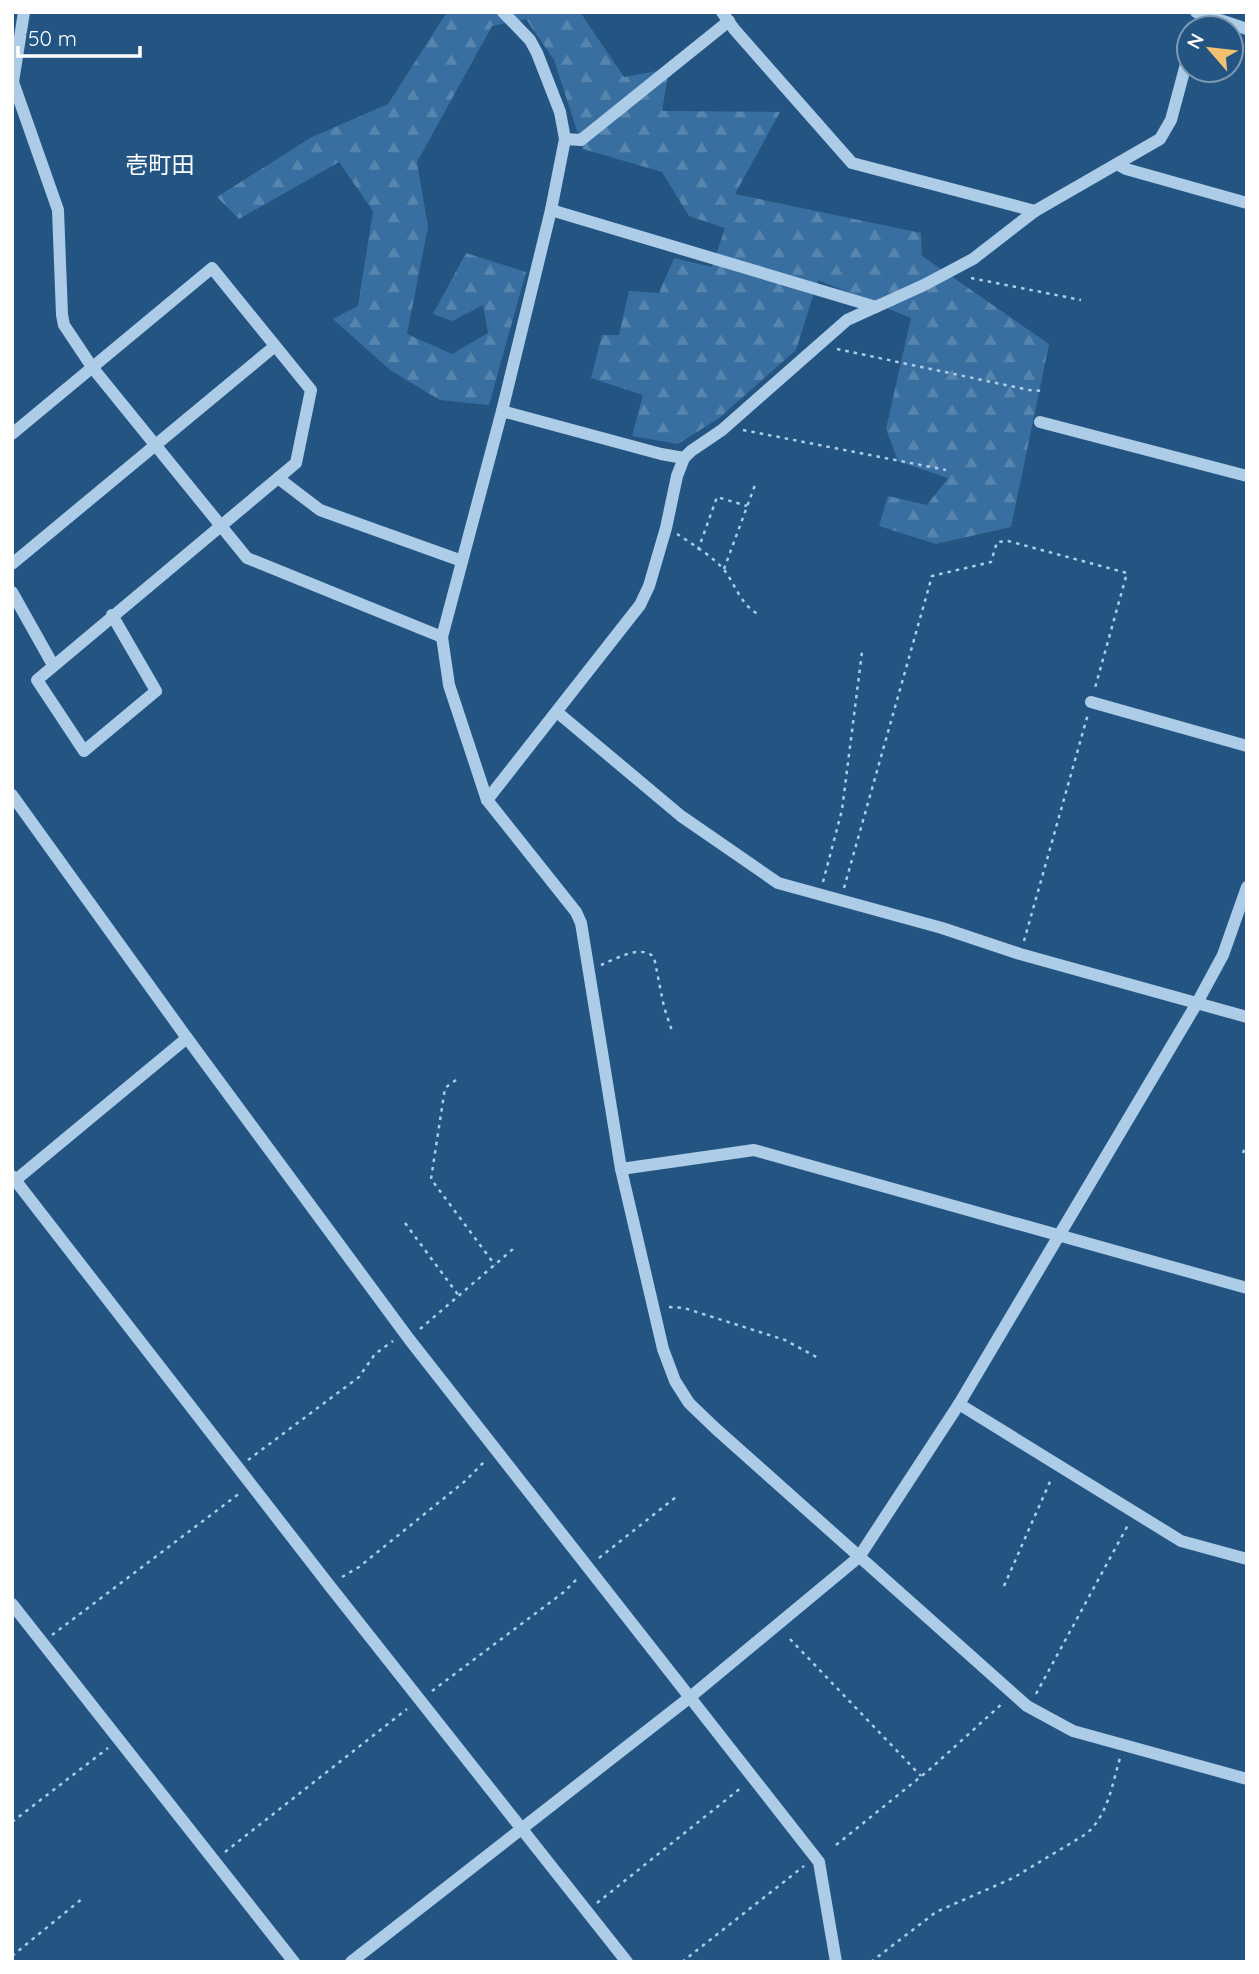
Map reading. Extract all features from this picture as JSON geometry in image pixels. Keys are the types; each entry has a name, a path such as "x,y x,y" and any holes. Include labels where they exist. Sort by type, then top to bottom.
{"street":[{"path":"24,12 13,82 58,210 64,325 92,367 247,558 442,637"},
{"path":"503,12 530,40 537,53 560,111 565,139 551,210 502,411 442,637 449,685 487,800 576,912 581,923 621,1170 653,1309 671,1371 689,1403 1024,1704 1073,1731 1247,1779"},
{"path":"565,139 581,140 726,17 852,163 1035,211"},
{"path":"487,800 640,605 649,586 684,458 824,343 847,320 973,259 1035,211 1160,139 1171,120 1181,84"},
{"path":"1117,164 1126,169 1247,203"},
{"path":"551,210 876,307"},
{"path":"12,434 212,268 311,390 296,463 112,615 37,680 84,751 156,691 112,615"},
{"path":"12,564 275,346"},
{"path":"502,411 684,458"},
{"path":"1040,422 1247,476"},
{"path":"278,478 320,510 462,561"},
{"path":"12,592 53,665"},
{"path":"1091,702 1247,746"},
{"path":"557,712 681,816 778,883 1247,1017"},
{"path":"12,795 407,1336 819,1863 836,1962"},
{"path":"351,1962 689,1698 859,1557 959,1404 1197,1003 1223,955 1247,887"},
{"path":"187,1038 13,1180 627,1962"},
{"path":"621,1170 754,1150 1247,1288"},
{"path":"959,1404 1181,1541 1247,1559"},
{"path":"12,1604 294,1962"}],"path":[{"path":"957,268 968,277 1081,300"},
{"path":"824,343 828,347 1043,391"},
{"path":"727,425 946,470"},
{"path":"724,569 755,485"},
{"path":"698,550 717,497 747,506"},
{"path":"666,528 724,569 744,603 758,614"},
{"path":"840,901 932,576 991,562 997,542 1008,541 1127,573 1020,954"},
{"path":"820,895 842,810 862,652"},
{"path":"588,969 638,952 650,953 673,1034"},
{"path":"456,1080 445,1088 431,1179 495,1265"},
{"path":"1243,1153 1247,1143"},
{"path":"405,1223 459,1296"},
{"path":"236,1466 255,1456 359,1377 375,1354 407,1336 513,1249"},
{"path":"653,1309 684,1308 713,1316 785,1340 820,1359"},
{"path":"330,1586 359,1567 464,1482 496,1451"},
{"path":"1004,1586 1059,1466"},
{"path":"43,1642 251,1485"},
{"path":"214,1860 419,1699 448,1681 565,1592 587,1567 676,1497"},
{"path":"1024,1704 1037,1694 1134,1513"},
{"path":"790,1639 921,1776"},
{"path":"836,1845 921,1776 1012,1693"},
{"path":"12,1822 119,1740"},
{"path":"871,1962 936,1912 1013,1878 1086,1835 1095,1827 1104,1812 1123,1745"},
{"path":"587,1911 753,1779"},
{"path":"682,1962 815,1858"},
{"path":"12,1956 83,1898"}],"green space":[{"path":"447,12 580,12 624,77 669,69 662,111 780,112 735,194 921,233 922,256 1049,344 1011,527 936,544 879,526 888,496 927,505 948,478 898,461 886,429 911,318 818,280 796,350 719,418 678,444 632,436 643,395 591,378 602,335 619,335 629,291 659,293 674,258 712,267 725,228 689,216 662,172 583,149 554,60 526,19 492,26 417,162 428,227 407,334 452,354 488,333 483,305 452,321 433,314 466,253 526,272 489,405 440,400 390,370 333,319 358,306 373,211 339,162 239,219 217,197 312,137 388,104"}],"district":[{"name":"壱町田","path":"160,164"}]}
